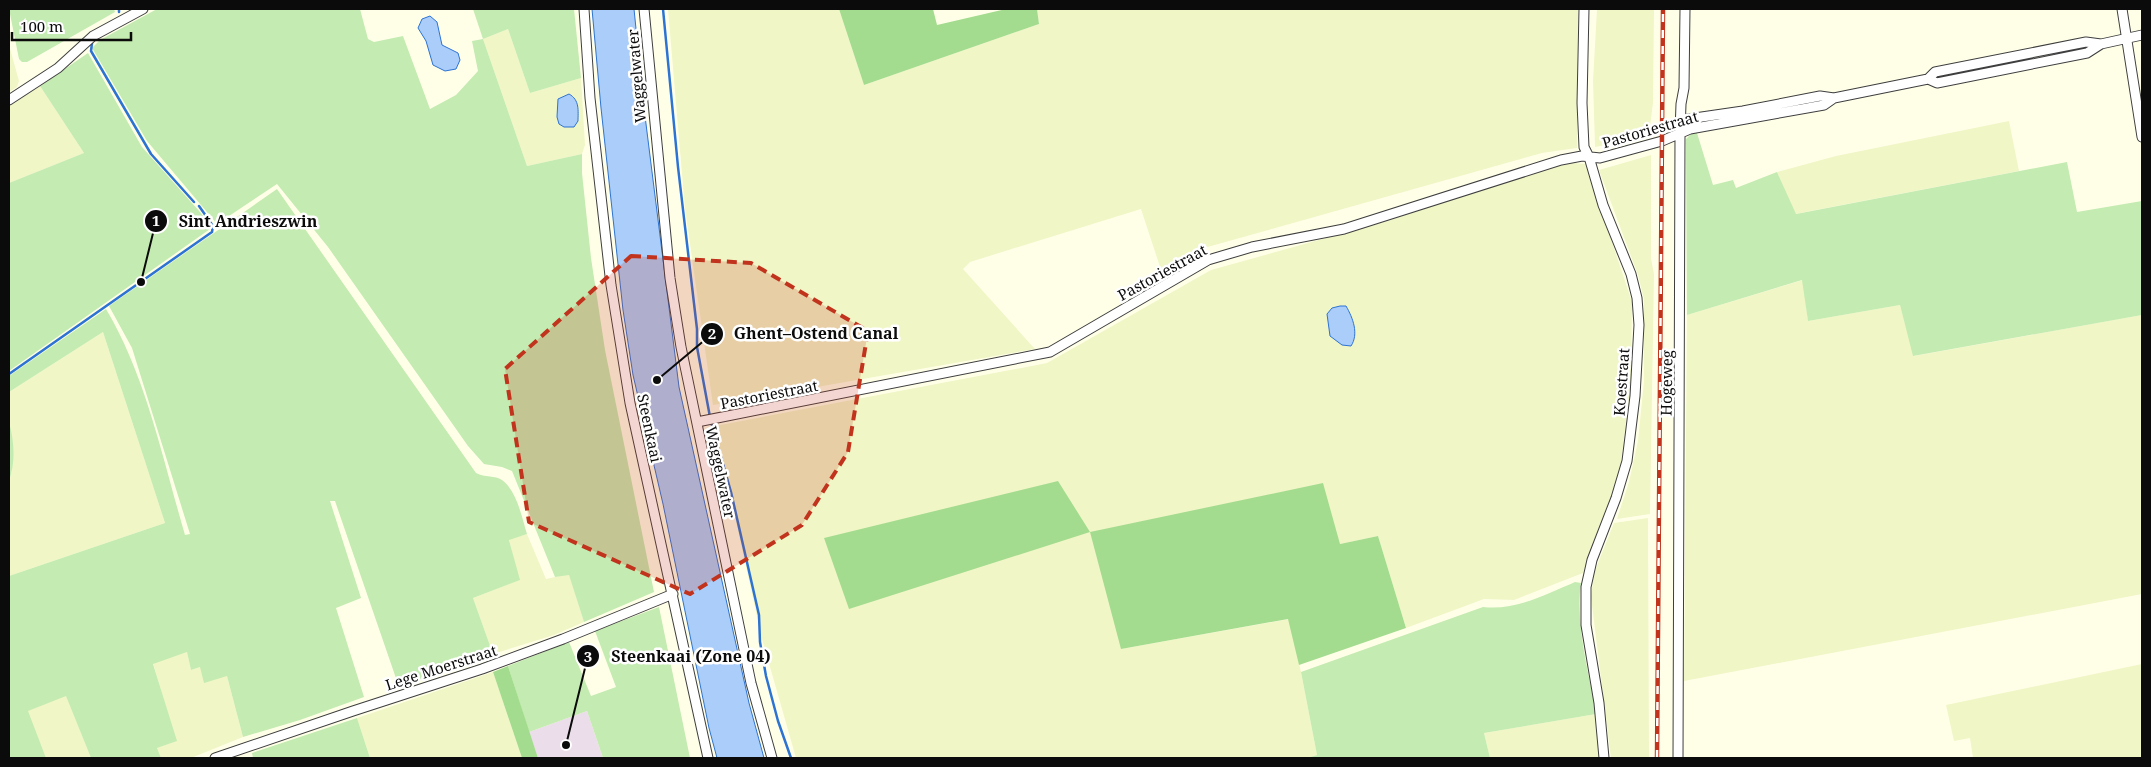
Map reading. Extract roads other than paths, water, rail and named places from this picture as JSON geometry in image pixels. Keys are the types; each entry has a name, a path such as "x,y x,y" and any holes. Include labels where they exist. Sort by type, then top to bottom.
{"street":[{"path":"9,100 58,68 93,36 143,9"},
{"name":"Steenkaai","path":"584,9 590,98 611,285 630,403 708,758"},
{"name":"Waggelwater","path":"644,9 670,278 681,346 706,420 751,683 772,758"},
{"name":"Koestraat","path":"1584,9 1582,119 1584,147 1603,205 1634,286 1639,325 1634,413 1625,468 1616,498 1592,560 1586,587 1586,625 1599,703 1604,758"},
{"name":"Hogeweg","path":"1678,758 1680,132 1684,88 1685,9"},
{"path":"2122,9 2142,137"},
{"name":"Pastoriestraat","path":"1928,79 1937,83 2015,67 2086,52 2101,44 2142,35"},
{"name":"Pastoriestraat","path":"1681,120 1726,114 1820,96 1834,98 1928,79 1935,72 2086,42 2101,44"},
{"path":"2012,57 2015,67"},
{"name":"Pastoriestraat","path":"706,420 1050,352 1208,260 1252,247 1344,229 1561,160 1582,156 1600,158 1645,146 1672,137 1680,132 1824,105 1834,98"},
{"path":"1768,106 1771,116"},
{"path":"1726,114 1728,123"},
{"name":"Lege Moerstraat","path":"215,758 353,710 482,669 563,639 673,594"}],"water":[{"path":"592,9 634,9 644,108 679,387 749,703 764,758 717,758 709,728 663,504 633,375 623,310"},
{"path":"430,16 437,22 442,45 458,53 460,60 456,69 445,71 433,65 426,41 418,28 422,19"},
{"path":"569,94 573,96 577,103 578,121 574,127 564,127 559,124 557,117 558,99"},
{"path":"1346,306 1353,321 1355,336 1351,346 1342,345 1330,336 1327,314 1332,308"}],"waterway":[{"path":"663,9 678,167 697,329 697,347 710,417"},
{"path":"92,43 91,51 151,154 194,202"},
{"path":"9,374 212,232 213,226 199,206"},
{"path":"711,422 731,492 759,615 760,642 766,676 778,721 791,758"}],"railway":[{"path":"1657,758 1663,9"}],"place":[{"name":"Sint Andrieszwin","path":"141,282"},
{"name":"Ghent–Ostend Canal","path":"657,380"},
{"name":"Steenkaai (Zone 04)","path":"566,745"}]}
